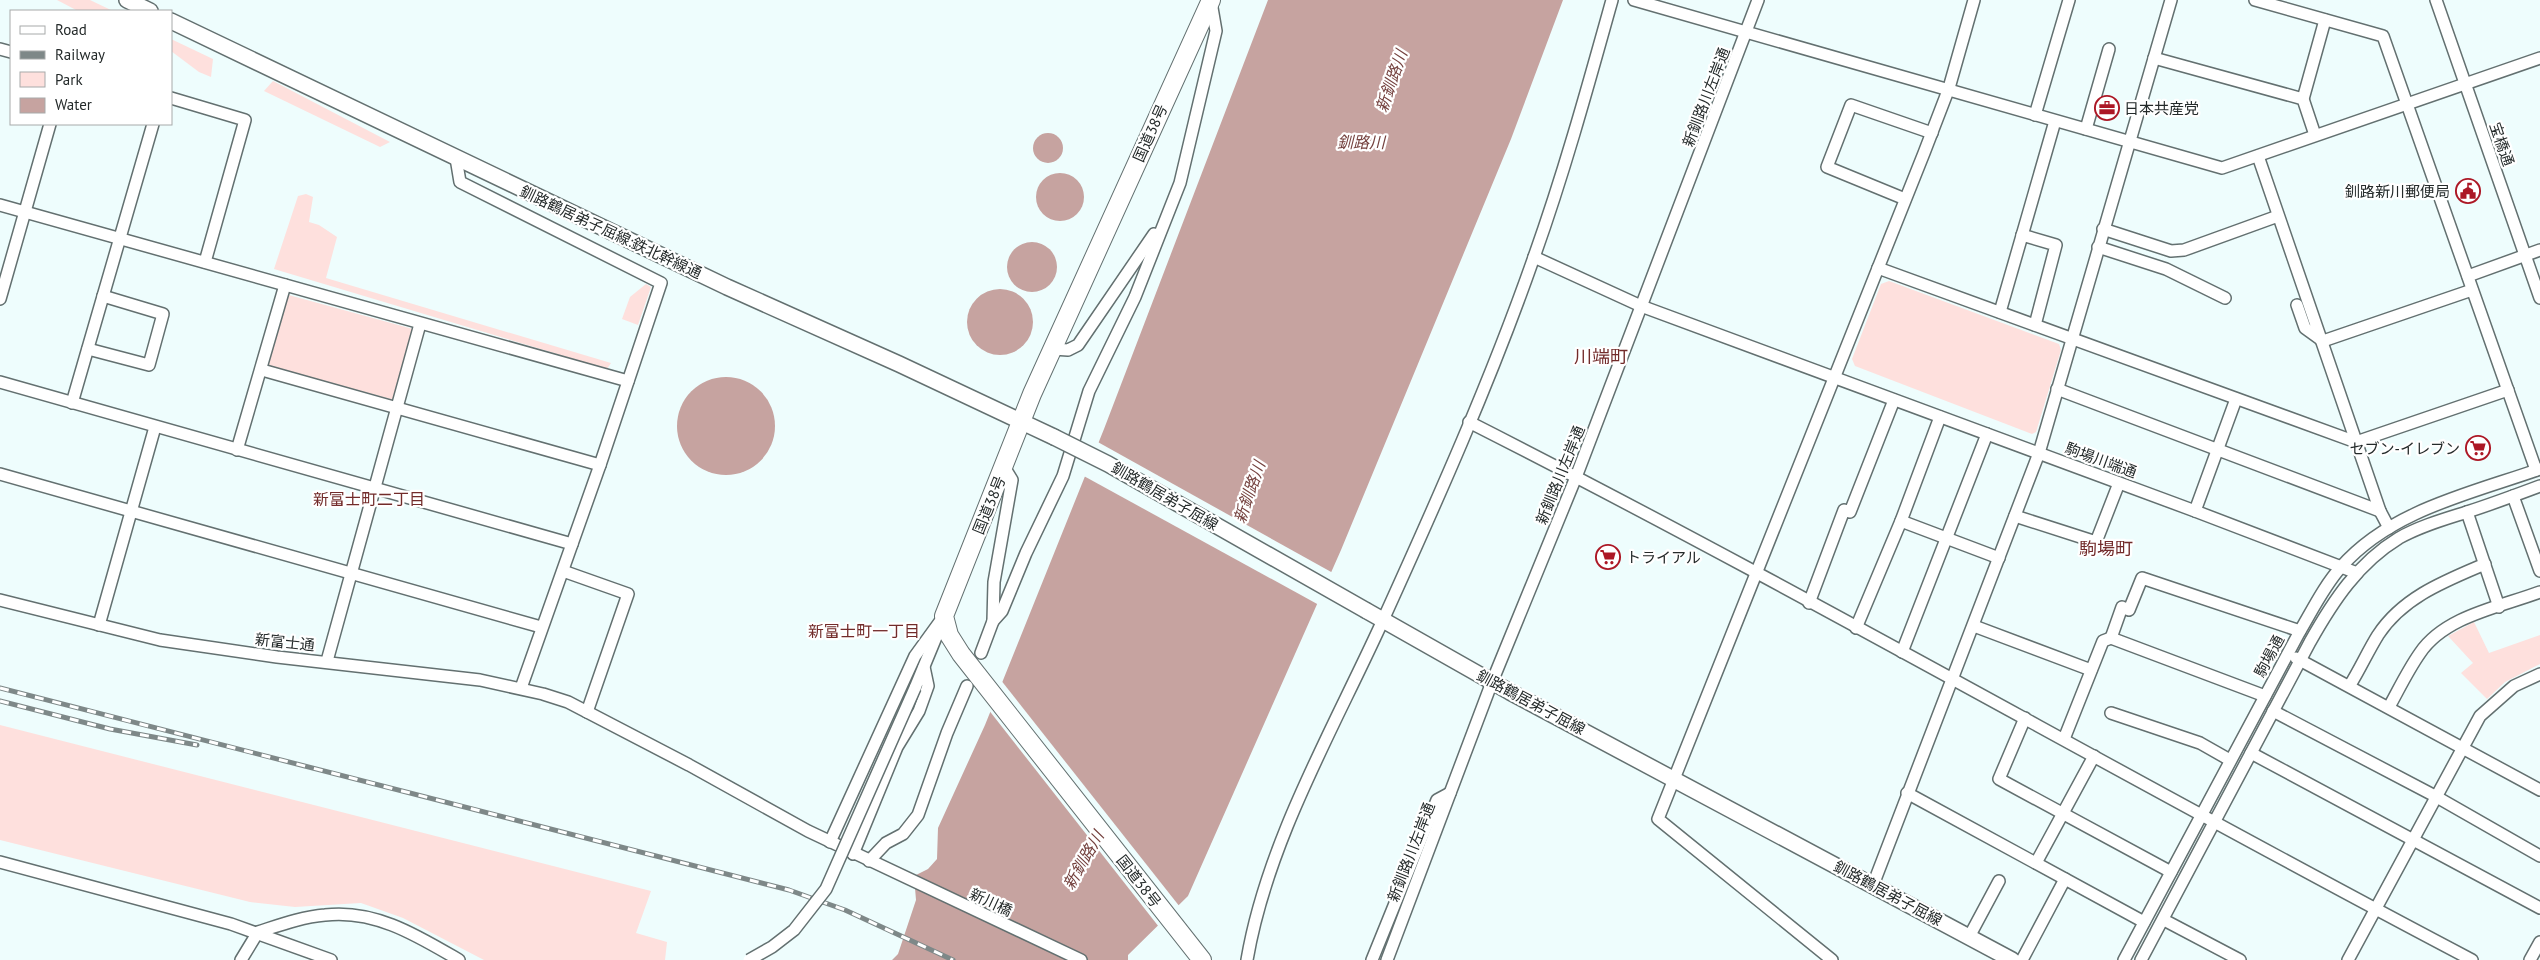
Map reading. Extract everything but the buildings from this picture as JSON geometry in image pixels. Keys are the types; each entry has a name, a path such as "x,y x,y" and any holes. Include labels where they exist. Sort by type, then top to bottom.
{"highway":[{"name":"国道38号","path":"1202,960 973,680 961,654 949,635 944,616 1021,421 1211,0"}],"main road":[{"path":"126,0 148,10"},
{"name":"釧路鶴居弟子屈線:鉄北幹線通","path":"172,22 727,287 899,364 1054,437"},
{"name":"釧路鶴居弟子屈線","path":"1054,437 1108,464 1492,682 2012,960"}],"street":[{"path":"980,653 993,621 1002,611 1063,476 1089,392 1135,297 1180,183 1216,31 1211,0"},
{"path":"1247,960 1276,855 1383,620 1469,422 1534,257 1588,86 1612,0"},
{"path":"1634,0 1949,88 2086,130 2222,168 2540,58"},
{"name":"新釧路川左岸通","path":"1387,960 1492,682 1576,477 1748,31 1758,0"},
{"path":"1832,960 1658,820 1932,133 1949,88 1974,0"},
{"path":"2035,115 2068,0"},
{"path":"1872,885 1906,793 1974,626 2039,454 2171,0"},
{"path":"2255,0 2383,36 2472,290 2538,470"},
{"name":"宝橋通","path":"2436,0 2540,298"},
{"path":"2315,135 2303,99 2325,20"},
{"path":"2086,130 2109,49"},
{"path":"2154,58 2303,99"},
{"path":"172,98 245,120 205,262"},
{"path":"1905,199 1827,167 1850,105 1932,133"},
{"path":"2000,312 2055,120"},
{"path":"0,299 50,125"},
{"path":"72,403 153,125"},
{"path":"2258,156 2380,511 2389,528"},
{"path":"456,158 460,182 661,283 563,571 520,688"},
{"path":"0,205 420,324 628,380"},
{"path":"2103,229 2171,251 2184,250 2278,216"},
{"path":"1053,349 1068,350 1078,345 1165,218"},
{"path":"2022,235 2056,245 2035,325"},
{"path":"2098,247 2166,269 2225,298"},
{"path":"2468,276 2540,250"},
{"path":"2166,269 2171,251"},
{"name":"駒場川端通","path":"1534,257 1641,306 2357,573"},
{"path":"1878,268 2356,442 2508,390"},
{"path":"237,450 262,370 285,285"},
{"path":"2323,341 2472,290"},
{"path":"88,349 149,365 163,314 103,296"},
{"path":"2297,305 2305,328 2323,341"},
{"path":"327,661 420,324"},
{"path":"262,370 600,464"},
{"path":"0,382 572,544"},
{"path":"2057,389 2380,511"},
{"path":"2195,511 2236,399"},
{"path":"1809,603 1844,510 1850,512 1894,400"},
{"path":"1856,628 1901,521 1940,417"},
{"path":"1469,422 1953,678 2201,813 2214,822 2472,960"},
{"path":"99,624 155,427"},
{"path":"1902,652 1987,434"},
{"path":"993,621 994,582 1012,480 1004,467"},
{"name":"駒場通","path":"2124,960 2287,653 2329,582 2341,566 2389,528 2438,503 2538,470"},
{"path":"0,474 541,627"},
{"path":"2015,516 2096,542 2119,483"},
{"name":"駒場通","path":"2141,960 2329,609 2357,573 2379,552 2400,538 2540,486"},
{"path":"2513,496 2540,571"},
{"path":"2467,512 2499,607"},
{"path":"1901,521 1999,558"},
{"path":"2350,685 2379,634 2410,601 2431,588 2485,564"},
{"path":"563,571 628,594 587,712"},
{"path":"2111,638 2122,607 2129,610 2142,578 2300,631"},
{"path":"2389,707 2420,652 2441,630 2459,621 2540,592"},
{"name":"新富士通","path":"0,600 160,640 209,648 480,680 520,688 568,702 830,842"},
{"path":"749,960 772,947 794,930 826,889 915,688 944,616"},
{"path":"830,842 915,656 944,616"},
{"path":"1974,626 2091,670"},
{"path":"2064,739 2103,641 2111,638 2264,696"},
{"path":"2287,653 2350,685 2540,790"},
{"path":"854,854 897,747 919,711 928,686 924,667"},
{"path":"2348,960 2480,716 2514,686 2540,674"},
{"path":"869,861 886,843 903,834 918,815 947,733 973,680"},
{"path":"2273,711 2436,796 2540,856"},
{"path":"2111,713 2200,743 2230,760"},
{"path":"2025,718 1999,779 2171,872"},
{"path":"2251,753 2540,908"},
{"path":"2036,863 2094,756"},
{"path":"1372,960 1437,800 1450,793"},
{"path":"1906,793 2144,922"},
{"name":"新川橋","path":"830,842 1081,960"},
{"path":"0,862 258,932 331,960"},
{"path":"2022,960 2065,879"},
{"path":"1969,937 1998,881"},
{"path":"240,960 258,932 306,918 349,914 387,923 410,933 459,960"},
{"path":"2164,920 2240,960"},
{"path":"2530,960 2540,942"}],"green space":[{"path":"57,0 90,0 111,10 76,10"},
{"path":"172,39 213,59 211,77 199,72 172,52"},
{"path":"273,81 390,142 380,147 264,91"},
{"path":"306,194 313,197 309,222 319,225 337,237 326,278 611,363 607,369 274,269 298,196"},
{"path":"1889,281 2059,344 2061,350 2036,432 2032,434 1855,366 1852,359 1881,284"},
{"path":"646,284 651,287 638,325 622,319 630,297"},
{"path":"285,294 413,329 394,400 266,365"},
{"path":"2474,622 2489,653 2540,635 2540,664 2505,682 2487,699 2461,673 2473,663 2448,636"},
{"path":"0,725 651,891 636,933 667,942 665,960 484,960 403,918 361,903 295,907 250,902 0,840"}],"water":[{"name":"釧路川","path":"1268,0 1563,0 1511,139 1341,550 1188,896 1128,955 1128,960 892,960 898,954 916,900 914,876 928,869 937,859 938,828 985,725 1104,429"},
{"path":"1048,133 1059,137 1063,148 1059,159 1048,163 1037,159 1033,148 1037,137"},
{"path":"1060,173 1069,175 1077,180 1082,188 1084,197 1082,206 1077,214 1069,219 1060,221 1051,219 1043,214 1038,206 1036,197 1038,188 1043,180 1051,175"},
{"path":"1032,242 1042,244 1050,249 1055,257 1057,267 1055,277 1050,285 1042,290 1032,292 1022,290 1014,285 1009,277 1007,267 1009,257 1014,249 1022,244"},
{"path":"994,289 1006,289 1024,298 1031,309 1033,322 1031,335 1024,346 1013,353 994,355 981,350 972,341 967,328 967,316 972,303 981,294"},
{"path":"726,377 745,380 761,391 772,407 775,426 772,445 761,461 745,472 726,475 707,472 691,461 680,445 677,426 680,407 691,391 707,380"}],"pier":[{"path":"1096,441 1333,573 1319,605 1082,475"},
{"path":"1000,679 1180,907 1159,927 988,709"}],"railway":[{"path":"0,688 789,890 845,910 953,960"},
{"path":"0,701 110,729 197,745"}],"place":[{"name":"日本共産党","path":"2107,108"},
{"name":"釧路新川郵便局","path":"2468,191"},
{"name":"セブン-イレブン","path":"2478,448"},
{"name":"トライアル","path":"1608,557"}],"district":[{"name":"川端町","path":"1601,356"},
{"name":"新富士町二丁目","path":"369,499"},
{"name":"駒場町","path":"2106,548"},
{"name":"新富士町一丁目","path":"864,631"}],"water label":[{"name":"新釧路川","path":"1391,81"},
{"name":"新釧路川","path":"1249,492"},
{"name":"新釧路川","path":"1083,860"}]}
